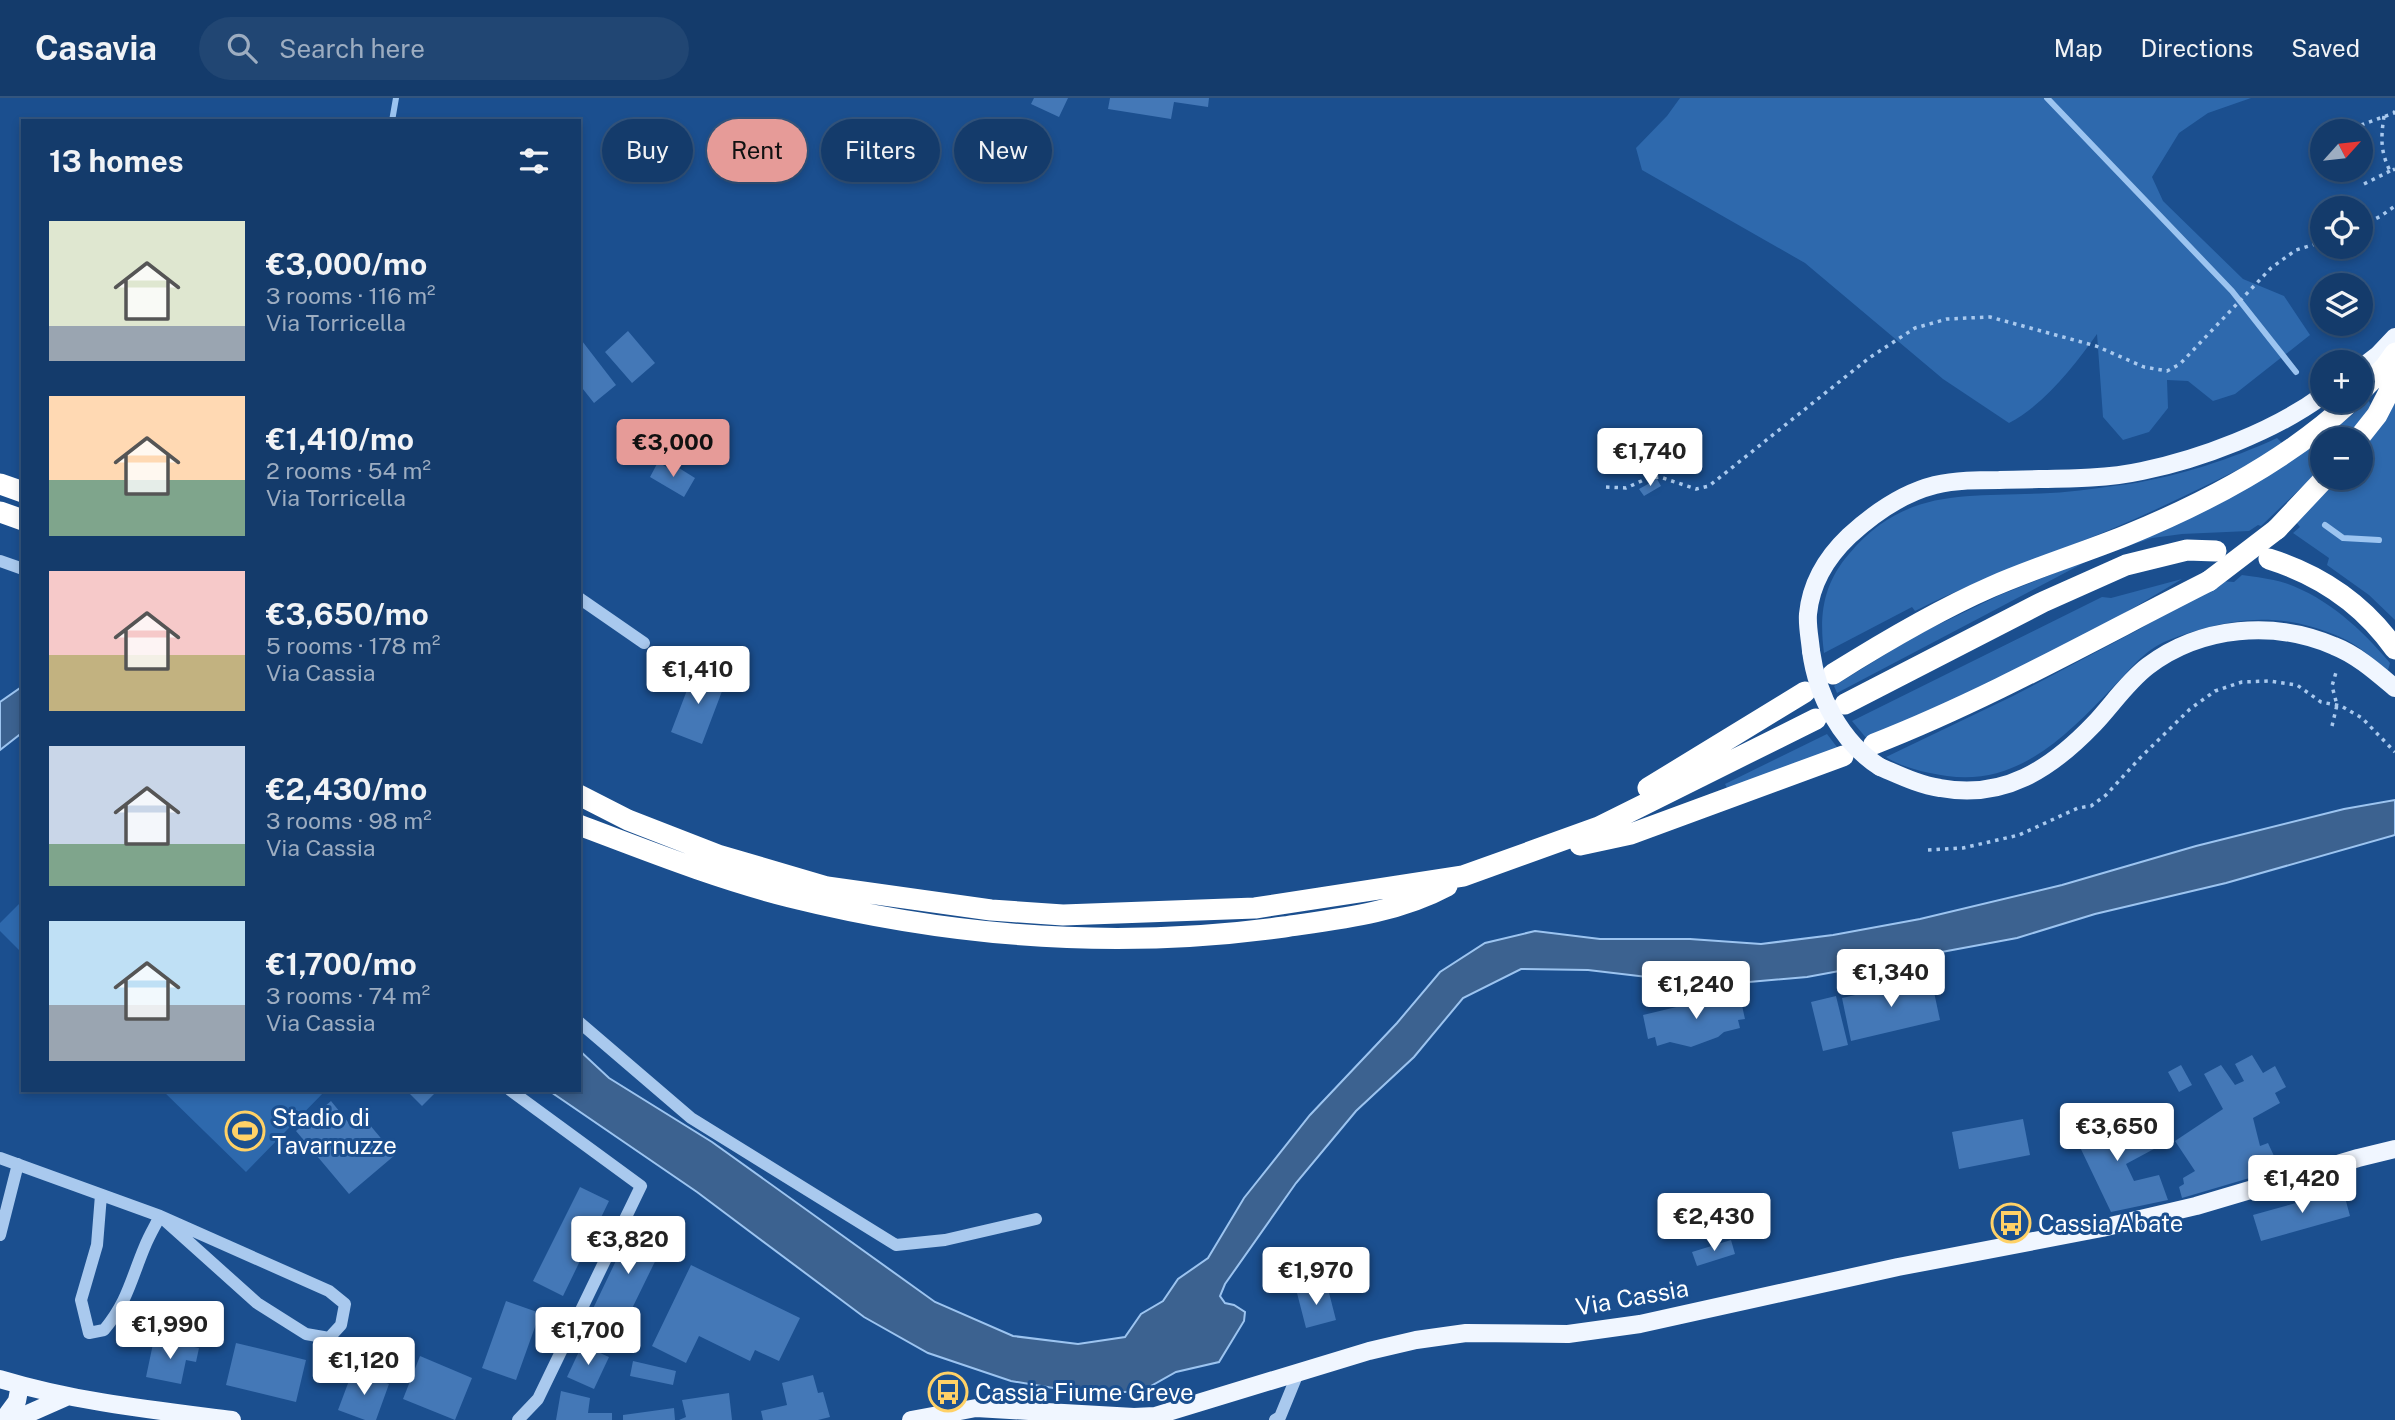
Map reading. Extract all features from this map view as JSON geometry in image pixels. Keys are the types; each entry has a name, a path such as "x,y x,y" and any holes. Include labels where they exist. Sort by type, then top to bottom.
{"highway":[{"path":"2373,379 2395,353"},
{"path":"2368,427 2377,415 2395,380"},
{"path":"1833,674 1889,639 1991,587 2195,506 2271,464 2336,413"},
{"path":"0,484 21,491"},
{"path":"1874,744 1924,724 2070,653 2209,581 2277,530 2314,490"},
{"path":"0,512 21,519"},
{"path":"1845,704 2043,602 2126,565 2177,552 2216,551"},
{"path":"2269,559 2294,567 2350,601 2372,621 2395,649"},
{"path":"1523,856 1667,778 1804,692"},
{"path":"581,796 628,820 718,855 816,883 991,910 1063,915 1255,908 1463,876 1523,856 1600,827 1816,719"},
{"path":"1523,856 1631,834 1843,756"},
{"path":"581,826 694,869 787,897 873,916 994,933 1143,939 1218,936 1353,918 1444,888 1463,876"}],"main road":[{"path":"2373,359 2395,337"},
{"path":"2310,403 2258,431 2202,454 2142,471 2098,477 1968,481 1935,485 1899,500 1864,523 1835,550 1816,579 1808,615 1817,681 1833,716 1855,747 1880,767 1938,788 1970,791 2005,786 2030,776 2055,760 2093,725 2146,667 2186,643 2239,630 2300,634 2336,646 2368,665 2395,688"},
{"name":"Via Cassia","path":"2358,1158 2395,1143"},
{"name":"Via Cassia","path":"911,1420 976,1408 1155,1416 1369,1351 1441,1334 1567,1334 1640,1324 1898,1267 2102,1228 2196,1206 2395,1149"},
{"path":"0,1379 66,1397 116,1406 232,1420"},
{"path":"3,1420 17,1401 20,1385"},
{"path":"14,1420 66,1397"}],"street":[{"path":"0,561 21,568"},
{"path":"581,599 644,643"},
{"path":"581,1024 691,1118 895,1245 945,1240 1036,1219"},
{"path":"513,1092 641,1186 538,1399 519,1420"},
{"path":"0,1158 160,1216 330,1291 345,1304 341,1325 329,1338 306,1334 257,1303 160,1216"},
{"path":"0,1235 18,1164"},
{"path":"102,1195 97,1245 81,1300 89,1333 104,1330 120,1311 145,1245 160,1216"},
{"path":"1275,1420 1280,1417 1298,1373"}],"path":[{"path":"2373,120 2395,110"},
{"path":"2384,116 2380,143 2383,158 2390,171"},
{"path":"2364,184 2395,169"},
{"path":"2373,220 2395,206"},
{"path":"1606,488 1626,488 1648,478 1660,477 1696,489 1709,486 1869,358 1915,328 1947,319 1990,317 2096,346 2144,368 2167,371 2180,364 2271,268 2296,250 2310,246"},
{"path":"2332,726 2337,705 2332,686 2337,670"},
{"path":"1928,850 1962,848 2019,835 2078,807 2091,806 2106,795 2190,709 2214,691 2242,682 2269,681 2297,685 2321,702 2337,705 2362,718 2395,752"}],"shaded area":[{"path":"1680,98 2251,98 2208,113 2179,133 2152,177 2163,201 2243,279 2284,296 2310,335 2235,394 2213,401 2188,381 2167,380 2168,408 2149,432 2123,440 2103,417 2097,334 2069,371 2046,395 2009,423 1943,379 1805,263 1642,170 1636,148 1667,116"},
{"path":"2395,403 2395,620 2369,595 2327,565 2329,558 2293,533 2300,527 2296,522 2328,490 2373,490 2373,436"},
{"path":"2354,413 2366,413 2356,427 2337,427"},
{"path":"2277,438 2283,444 2278,449 2170,503 2115,528 1968,586 1915,611 1912,607 1824,653 1823,613 1833,577 1849,554 1871,532 1893,516 1917,506 1966,496 2070,492 2148,481 2205,466"},
{"path":"2310,446 2310,479 2261,526 2249,531 2152,538 2119,549"},
{"path":"2095,557 1837,693 1834,686 1917,635 2000,595"},
{"path":"2242,575 2285,583 2329,606 2379,650 2390,663 2388,670 2353,644 2321,630 2285,621 2232,622 2185,634 2155,647 2078,723 2040,753 2019,765 1997,773 1973,777 1947,776 1923,772 1886,757 2013,696 2138,630 2221,581 2234,582"},
{"path":"2182,579 2098,629 2019,671 1867,739 1852,721 2102,597 2111,598"},
{"path":"21,687 21,734 0,750 0,702"},
{"path":"1827,734 1840,751 1728,790 1725,784"},
{"path":"2395,800 2395,835 2226,883 2095,914 2017,938 1807,977 1715,985 1588,970 1521,969 1463,998 1414,1057 1356,1111 1296,1183 1225,1284 1220,1296 1225,1303 1245,1312 1244,1321 1219,1362 1176,1372 1142,1391 1089,1394 1011,1381 928,1353 864,1317 697,1192 551,1092 581,1092 581,1052 609,1078 712,1142 935,1302 1013,1336 1078,1344 1125,1337 1141,1314 1163,1301 1178,1279 1208,1258 1244,1198 1310,1115 1397,1023 1440,972 1485,943 1535,931 1600,939 1690,939 1761,944 1833,935 1920,919 2062,885 2196,846 2344,809"},
{"path":"21,902 21,952 0,931 0,923"},
{"name":"Stadio di Tavarnuzze","path":"164,1092 324,1092 246,1172"}],"building":[{"path":"1034,98 1068,98 1059,117 1031,104"},
{"path":"1110,98 1209,98 1208,107 1174,102 1171,119 1108,109"},
{"path":"628,331 655,363 632,383 605,352"},
{"path":"581,340 616,385 594,403 581,387"},
{"path":"658,462 676,473 679,468 695,478 684,497 650,477"},
{"path":"1657,479 1661,486 1644,496 1639,489"},
{"path":"697,664 715,671 711,681 724,686 702,744 671,732"},
{"path":"1931,978 1940,1020 1851,1041 1842,998"},
{"path":"1739,992 1745,1019 1738,1020 1740,1028 1691,1047 1670,1042 1657,1046 1655,1037 1648,1039 1643,1015"},
{"path":"1836,996 1848,1045 1823,1051 1811,1002"},
{"path":"2252,1055 2263,1073 2275,1066 2286,1087 2275,1093 2280,1103 2253,1118 2260,1146 2268,1143 2280,1169 2182,1198 2179,1187 2184,1184 2183,1178 2195,1171 2175,1141 2223,1109 2204,1074 2221,1065 2235,1085 2244,1081 2235,1064"},
{"path":"2181,1065 2192,1085 2179,1092 2168,1072"},
{"path":"408,1092 436,1092 422,1106"},
{"path":"331,1101 348,1122 359,1112 395,1155 349,1194 296,1131"},
{"path":"2094,1106 2110,1136 2097,1143 2100,1148 2115,1140 2117,1145 2144,1137 2155,1129 2165,1143 2126,1164 2134,1181 2159,1175 2168,1200 2111,1212 2067,1120"},
{"path":"2023,1119 2030,1155 1959,1169 1952,1132"},
{"path":"580,1187 609,1201 563,1296 533,1281"},
{"path":"2343,1190 2350,1216 2261,1241 2253,1215"},
{"path":"636,1219 668,1235 620,1333 589,1317"},
{"path":"1731,1240 1735,1254 1697,1266 1692,1252"},
{"path":"691,1265 800,1318 779,1361 755,1350 750,1361 699,1336 686,1363 652,1346"},
{"path":"1327,1285 1336,1320 1306,1328 1297,1293"},
{"path":"506,1301 540,1313 516,1380 482,1368"},
{"path":"154,1339 199,1348 196,1362 186,1360 181,1384 146,1377"},
{"path":"236,1343 306,1360 296,1402 226,1385"},
{"path":"582,1345 609,1357 594,1389 567,1377"},
{"path":"420,1356 472,1378 455,1420 403,1399"},
{"path":"633,1361 676,1371 673,1385 630,1376"},
{"path":"353,1370 389,1384 376,1420 365,1420 338,1410"},
{"path":"813,1375 818,1393 823,1392 830,1417 818,1420 763,1420 761,1411 787,1405 782,1383"},
{"path":"561,1391 590,1398 588,1413 612,1413 612,1420 556,1420"},
{"path":"729,1393 732,1420 679,1420 686,1417 682,1400"},
{"path":"674,1408 675,1420 623,1420 623,1415"}],"waterway":[{"path":"392,119 396,98"},
{"path":"2047,98 2232,291 2296,372"},
{"path":"2325,525 2343,538 2379,540"}],"place":[{"name":"Stadio di Tavarnuzze","path":"245,1131"},
{"name":"Cassia Abate","path":"2011,1223"},
{"name":"Cassia Fiume Greve","path":"948,1392"}]}
